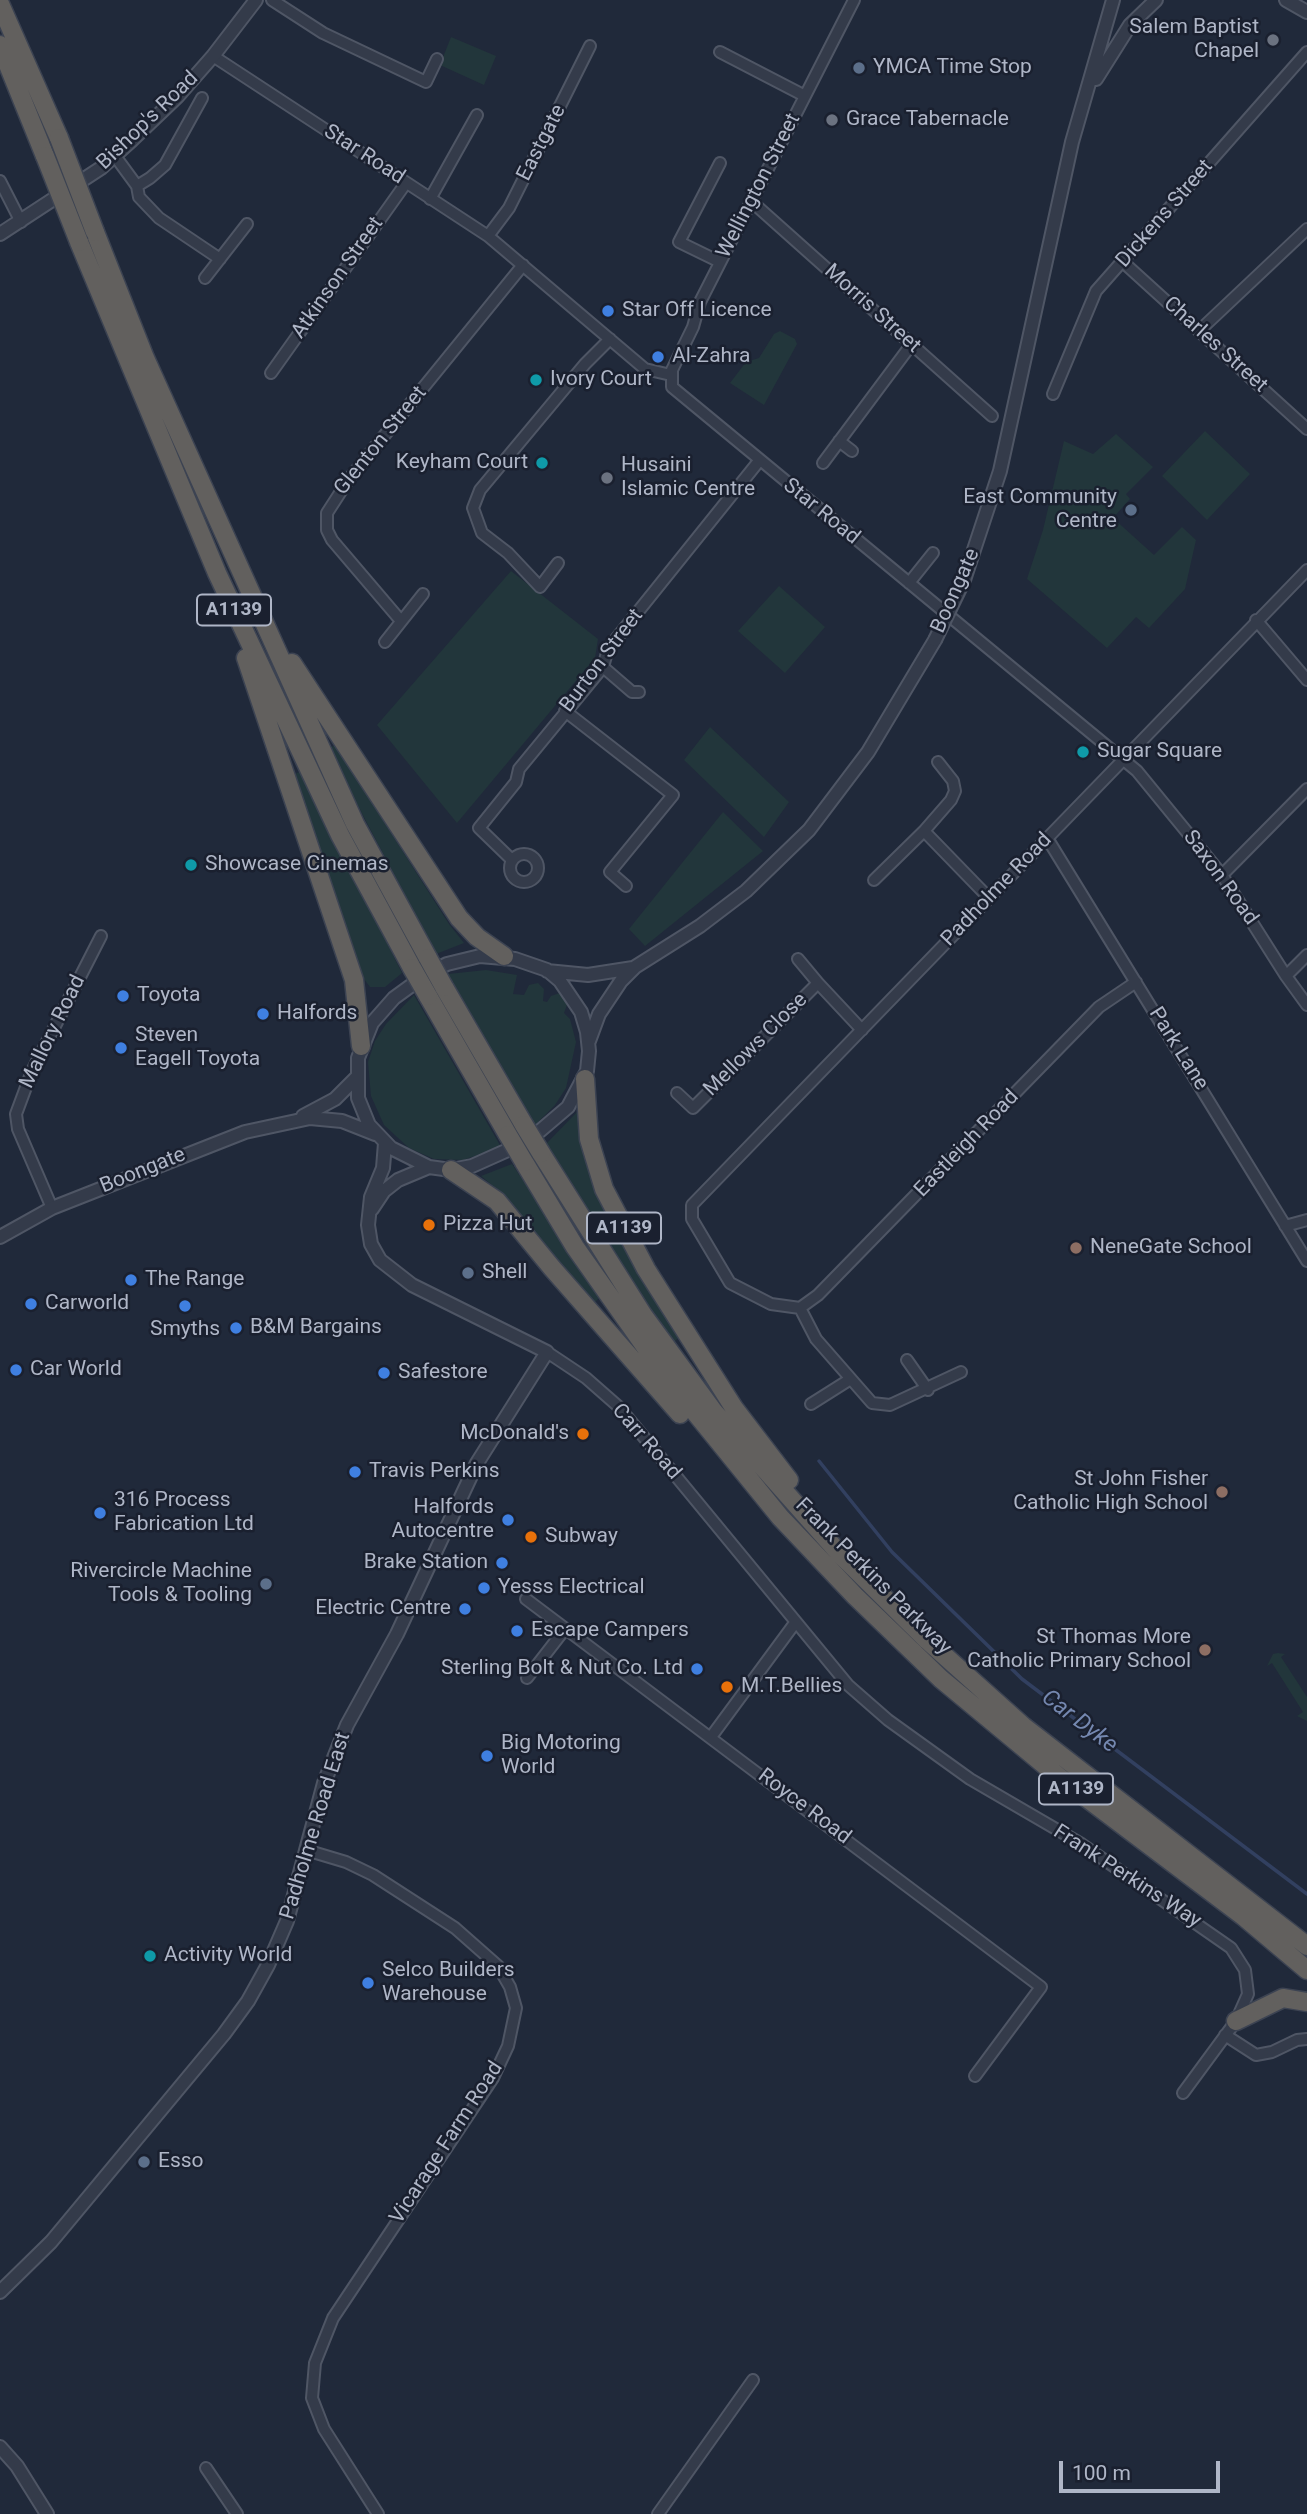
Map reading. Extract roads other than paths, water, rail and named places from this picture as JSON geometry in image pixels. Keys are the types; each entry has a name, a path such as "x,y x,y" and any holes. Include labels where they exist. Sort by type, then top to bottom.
{"highway":[{"name":"A1139","path":"0,4 59,138 145,358 261,616 459,918 477,937 504,956"},
{"name":"A1139","path":"0,45 217,573 351,968 356,988 361,1046"},
{"name":"Frank Perkins Parkway","path":"217,573 340,835 412,968 575,1247 669,1378 687,1421 723,1450 780,1517 855,1596 941,1679 1059,1777 1243,1916 1307,1970"},
{"name":"Frank Perkins Parkway","path":"261,616 355,824 444,987 592,1237 656,1360"},
{"name":"A1139","path":"585,1079 589,1139 604,1189 646,1269 734,1408 783,1474 895,1598 927,1640"},
{"name":"A1139","path":"451,1170 498,1200 552,1268 656,1360 669,1378"},
{"name":"Frank Perkins Parkway","path":"669,1378 714,1412 803,1513 927,1640 1023,1726 1307,1947"},
{"path":"1230,2028 1283,1998 1307,2002"}],"street":[{"name":"Bishop's Road","path":"0,234 115,156 172,103 214,56 256,0"},
{"path":"272,0 323,33 426,82 437,59"},
{"name":"Wellington Street","path":"671,375 693,327 700,302 854,0"},
{"name":"Boongate","path":"589,1041 608,996 635,967 665,950 746,891 809,830 869,752 935,640 964,580 1000,471 1082,104 1113,0"},
{"name":"Boongate","path":"1082,104 1124,34 1141,12 1156,0"},
{"path":"1286,0 1307,12"},
{"name":"Eastgate","path":"488,236 509,208 590,46"},
{"path":"720,52 805,96"},
{"name":"Dickens Street","path":"1053,394 1096,291 1307,52"},
{"name":"Star Road","path":"214,56 488,236 645,369 671,375 672,387 677,393 1124,758"},
{"path":"137,186 165,164 202,98"},
{"path":"430,199 477,115"},
{"path":"115,156 137,186 139,197 159,218 220,259"},
{"path":"720,163 679,242 720,262"},
{"path":"0,181 21,222"},
{"name":"Atkinson Street","path":"271,373 406,183"},
{"name":"Morris Street","path":"751,201 992,416"},
{"path":"205,278 244,228 230,225"},
{"path":"1200,330 1307,229"},
{"name":"Charles Street","path":"1123,262 1307,429"},
{"name":"Glenton Street","path":"401,621 332,540 327,530 327,513 349,479 523,265"},
{"path":"558,563 540,587 478,526 473,508 476,498 584,364 610,339"},
{"path":"823,463 911,345"},
{"path":"839,441 852,452"},
{"name":"Burton Street","path":"512,860 480,828 516,782 519,769 603,667 608,649 759,461"},
{"path":"502,549 511,539"},
{"path":"909,583 933,553"},
{"name":"Padholme Road","path":"800,1308 771,1304 730,1283 691,1212 698,1197 1307,569"},
{"path":"385,642 423,594"},
{"path":"1256,620 1307,680"},
{"path":"603,667 632,692 639,692"},
{"path":"565,711 673,794"},
{"name":"Saxon Road","path":"1124,758 1222,875 1307,1005"},
{"path":"874,880 951,800 955,791 953,780 938,762"},
{"path":"626,886 610,872 682,786"},
{"path":"1222,875 1307,789"},
{"path":"924,831 989,898"},
{"name":"Park Lane","path":"1047,838 1307,1261"},
{"name":"Mallory Road","path":"52,1208 18,1129 16,1114 32,1070 101,936"},
{"path":"1286,976 1307,955"},
{"path":"504,956 547,971 571,995 581,1012 589,1041 585,1079 568,1107 528,1141 485,1162 451,1170 429,1167 403,1156 380,1138 363,1113 356,1078 361,1046 382,1010 427,974 463,960 504,956"},
{"path":"798,959 818,983"},
{"name":"Boongate","path":"547,971 588,975 635,967"},
{"name":"Eastleigh Road","path":"800,1308 818,1295 1100,1007 1136,982"},
{"name":"Mellows Close","path":"677,1093 693,1108 818,983 862,1030"},
{"name":"Boongate","path":"0,1237 52,1208 245,1132 293,1120 335,1099 356,1078"},
{"name":"Boongate","path":"293,1120 332,1119 380,1138"},
{"name":"Carr Road","path":"380,1138 383,1168 371,1197 371,1244 390,1269 422,1291 547,1352 586,1378 619,1407 795,1623"},
{"path":"370,1213 384,1191 398,1180 429,1167"},
{"path":"1285,1226 1307,1220"},
{"path":"800,1308 817,1339 849,1380 872,1403 890,1405 928,1390 961,1371"},
{"name":"Padholme Road East","path":"0,2292 51,2242 224,2034 248,2001 268,1965 287,1921 324,1783 347,1724 397,1634 477,1463 547,1352"},
{"path":"907,1360 928,1390"},
{"path":"811,1404 849,1380"},
{"name":"Royce Road","path":"527,1599 1041,1987 975,2076"},
{"path":"711,1737 795,1623"},
{"name":"Frank Perkins Way","path":"795,1623 848,1685 887,1720 970,1779 1080,1843 1231,1948 1245,1970 1248,1994 1230,2028 1183,2093"},
{"path":"527,1678 565,1629"},
{"name":"Vicarage Farm Road","path":"306,1850 346,1862 373,1875 455,1928 498,1966 510,1987 516,2008 508,2046 493,2078 332,2318 315,2363 312,2398 324,2429 378,2514"},
{"path":"1230,2028 1256,2055 1307,2039"},
{"path":"658,2514 753,2380"},
{"path":"0,2447 17,2466 47,2514"},
{"path":"206,2468 237,2514"}],"waterway":[{"name":"Car Dyke","path":"819,1461 892,1552 1022,1679 1307,1894"}],"place":[{"name":"Salem Baptist Chapel","path":"1273,40"},
{"name":"YMCA Time Stop","path":"859,68"},
{"name":"Grace Tabernacle","path":"832,120"},
{"name":"Star Off Licence","path":"608,311"},
{"name":"Al-Zahra","path":"658,357"},
{"name":"Ivory Court","path":"536,380"},
{"name":"Keyham Court","path":"542,463"},
{"name":"Husaini Islamic Centre","path":"607,478"},
{"name":"East Community Centre","path":"1131,510"},
{"name":"Sugar Square","path":"1083,752"},
{"name":"Showcase Cinemas","path":"191,865"},
{"name":"Toyota","path":"123,996"},
{"name":"Halfords","path":"263,1014"},
{"name":"Steven Eagell Toyota","path":"121,1048"},
{"name":"Pizza Hut","path":"429,1225"},
{"name":"NeneGate School","path":"1076,1248"},
{"name":"Shell","path":"468,1273"},
{"name":"The Range","path":"131,1280"},
{"name":"Carworld","path":"31,1304"},
{"name":"Smyths","path":"185,1306"},
{"name":"B&M Bargains","path":"236,1328"},
{"name":"Car World","path":"16,1370"},
{"name":"Safestore","path":"384,1373"},
{"name":"McDonald's","path":"583,1434"},
{"name":"Travis Perkins","path":"355,1472"},
{"name":"St John Fisher Catholic High School","path":"1222,1492"},
{"name":"316 Process Fabrication Ltd","path":"100,1513"},
{"name":"Halfords Autocentre","path":"508,1520"},
{"name":"Subway","path":"531,1537"},
{"name":"Brake Station","path":"502,1563"},
{"name":"Rivercircle Machine Tools & Tooling","path":"266,1584"},
{"name":"Yesss Electrical","path":"484,1588"},
{"name":"Electric Centre","path":"465,1609"},
{"name":"Escape Campers","path":"517,1631"},
{"name":"St Thomas More Catholic Primary School","path":"1205,1650"},
{"name":"Sterling Bolt & Nut Co. Ltd","path":"697,1669"},
{"name":"M.T.Bellies","path":"727,1687"},
{"name":"Big Motoring World","path":"487,1756"},
{"name":"Activity World","path":"150,1956"},
{"name":"Selco Builders Warehouse","path":"368,1983"},
{"name":"Esso","path":"144,2162"}]}
